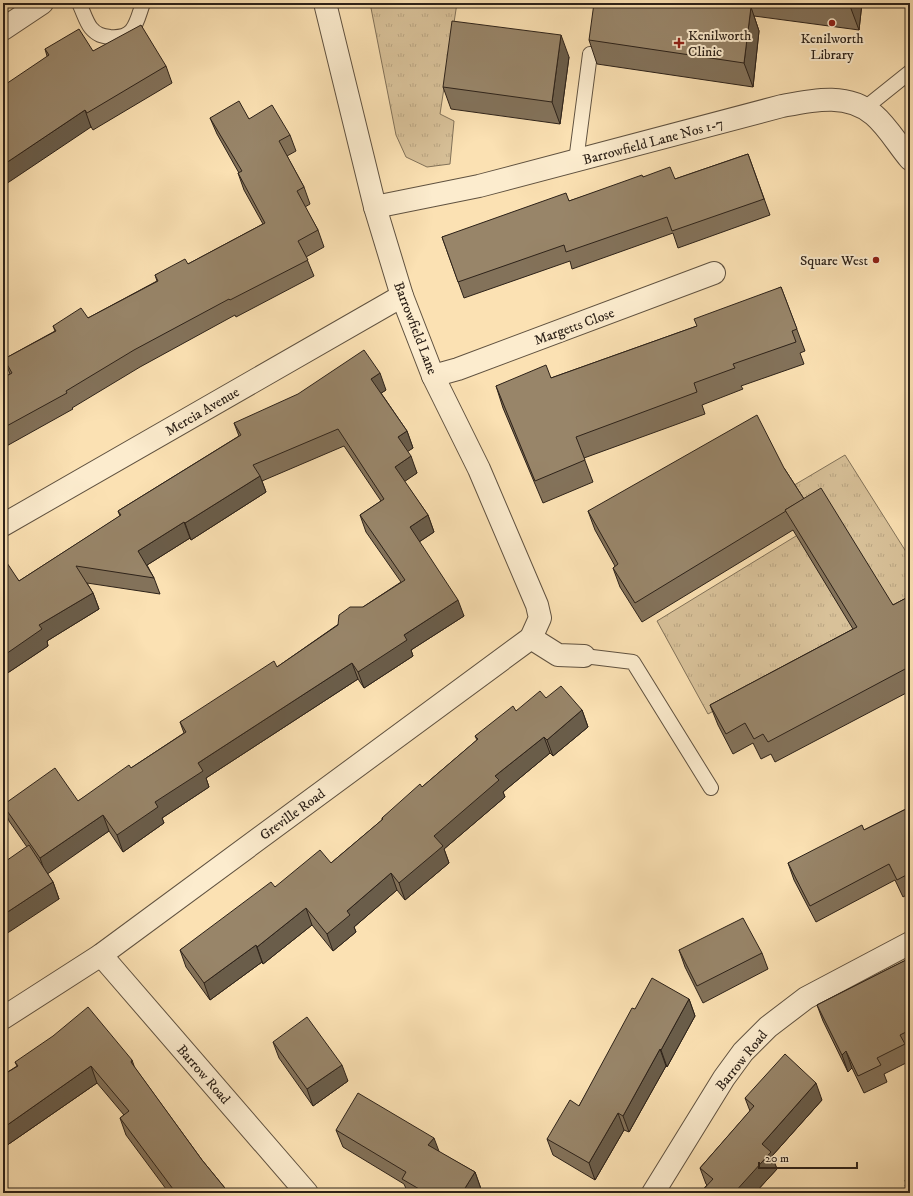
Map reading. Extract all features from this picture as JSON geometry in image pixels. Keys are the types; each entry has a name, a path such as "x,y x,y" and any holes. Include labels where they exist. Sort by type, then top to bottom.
{"street":[{"path":"3,30 42,3"},
{"name":"Barrowfield Lane","path":"325,3 375,207 402,296 433,376 479,469 537,605 540,618 531,638"},
{"name":"Barrowfield Lane Nos 1-7","path":"375,207 479,186 782,106 824,99 847,101 865,108 875,116 910,159"},
{"name":"Margetts Close","path":"433,376 458,369 714,273"},
{"name":"Mercia Avenue","path":"3,526 402,296"},
{"path":"531,638 558,655 584,656"},
{"name":"Greville Road","path":"3,1018 101,955 531,638"},
{"name":"Barrow Road","path":"653,1193 724,1078 743,1052 768,1027 806,998 910,943"},
{"name":"Barrow Road","path":"101,955 307,1193"}],"lane":[{"path":"79,3 90,28 98,35 111,37 123,37 130,33 137,22 142,3"},
{"path":"576,161 590,54"},
{"path":"865,108 910,72"},
{"path":"584,656 633,662 710,788"}],"green space":[{"path":"370,3 457,3 440,114 454,121 450,164 427,167 406,157 396,135"},
{"path":"845,455 910,558 910,605 708,714 657,621 796,536 811,519 791,487"}],"building":[{"path":"594,3 717,3 751,7 744,63 589,40"},
{"path":"828,3 850,3 850,6"},
{"path":"452,21 561,35 552,102 443,87"},
{"path":"141,25 166,66 87,113 85,110 3,165 3,86 49,55 45,49 79,29 93,51"},
{"path":"239,101 249,119 272,105 290,135 279,141 304,187 297,191 318,230 298,241 308,260 230,300 229,299 134,350 66,391 67,393 3,428 3,378 12,373 4,359 56,331 53,326 81,308 88,318 158,281 155,275 185,259 188,264 265,223 238,173 242,171 210,118"},
{"path":"748,154 764,199 672,231 667,217 566,252 564,245 458,282 442,237 566,193 569,201 642,175 643,177 670,167 675,179"},
{"path":"781,287 797,329 792,331 796,342 733,364 735,368 694,383 697,392 576,437 585,460 535,481 496,386 546,365 551,378 697,326 694,319"},
{"path":"364,350 380,373 371,379 407,431 398,437 411,456 395,467 428,515 410,527 458,600 404,635 407,640 358,672 352,663 198,763 203,771 155,802 158,807 117,835 103,815 40,858 3,805 55,768 78,801 129,765 131,768 186,732 180,722 274,661 277,667 338,625 339,615 350,607 363,607 405,580 360,515 384,499 338,429 253,465 260,476 138,551 154,578 76,566 93,593 39,625 42,629 3,656 3,562 5,560 19,581 121,515 118,511 241,435 234,423 298,394"},
{"path":"757,415 784,468 804,499 635,603 613,568 618,564 588,511"},
{"path":"821,488 893,605 910,596 910,663 906,666 907,668 768,742 763,734 754,739 745,723 726,734 710,705 857,627 785,510"},
{"path":"561,686 582,710 547,740 544,737 495,776 499,780 434,836 443,846 399,883 391,873 347,911 350,915 327,934 306,908 257,947 256,945 204,983 180,950 271,882 275,887 320,850 331,863 383,819 382,818 420,784 422,787 478,739 475,736 513,706 516,711 540,691 546,698"},
{"path":"910,807 910,873 897,880 889,864 810,906 788,863 862,825 864,830"},
{"path":"29,845 53,882 3,915 3,863"},
{"path":"743,918 762,953 697,986 679,950"},
{"path":"910,958 910,1030 900,1035 905,1044 877,1058 881,1065 858,1076 846,1051 842,1055 817,1005"},
{"path":"652,978 689,999 623,1116 618,1113 589,1163 547,1139 570,1100 579,1106 632,1008 635,1009"},
{"path":"88,1007 132,1060 131,1062 202,1160 229,1193 176,1193 120,1118 129,1111 91,1066 3,1128 3,1075 18,1066 15,1062 53,1036"},
{"path":"307,1017 342,1065 307,1089 273,1042"},
{"path":"785,1054 816,1083 762,1144 771,1152 734,1193 700,1193 713,1179 700,1168 754,1106 745,1098"},
{"path":"358,1093 434,1138 428,1145 475,1172 462,1193 426,1193 402,1179 406,1172 336,1130"},
{"path":"910,1177 909,1193 905,1185 905,1180"}],"place":[{"name":"Kenilworth Library","path":"832,23"},
{"name":"Kenilworth Clinic","path":"679,43"},
{"name":"Square West","path":"876,260"}]}
